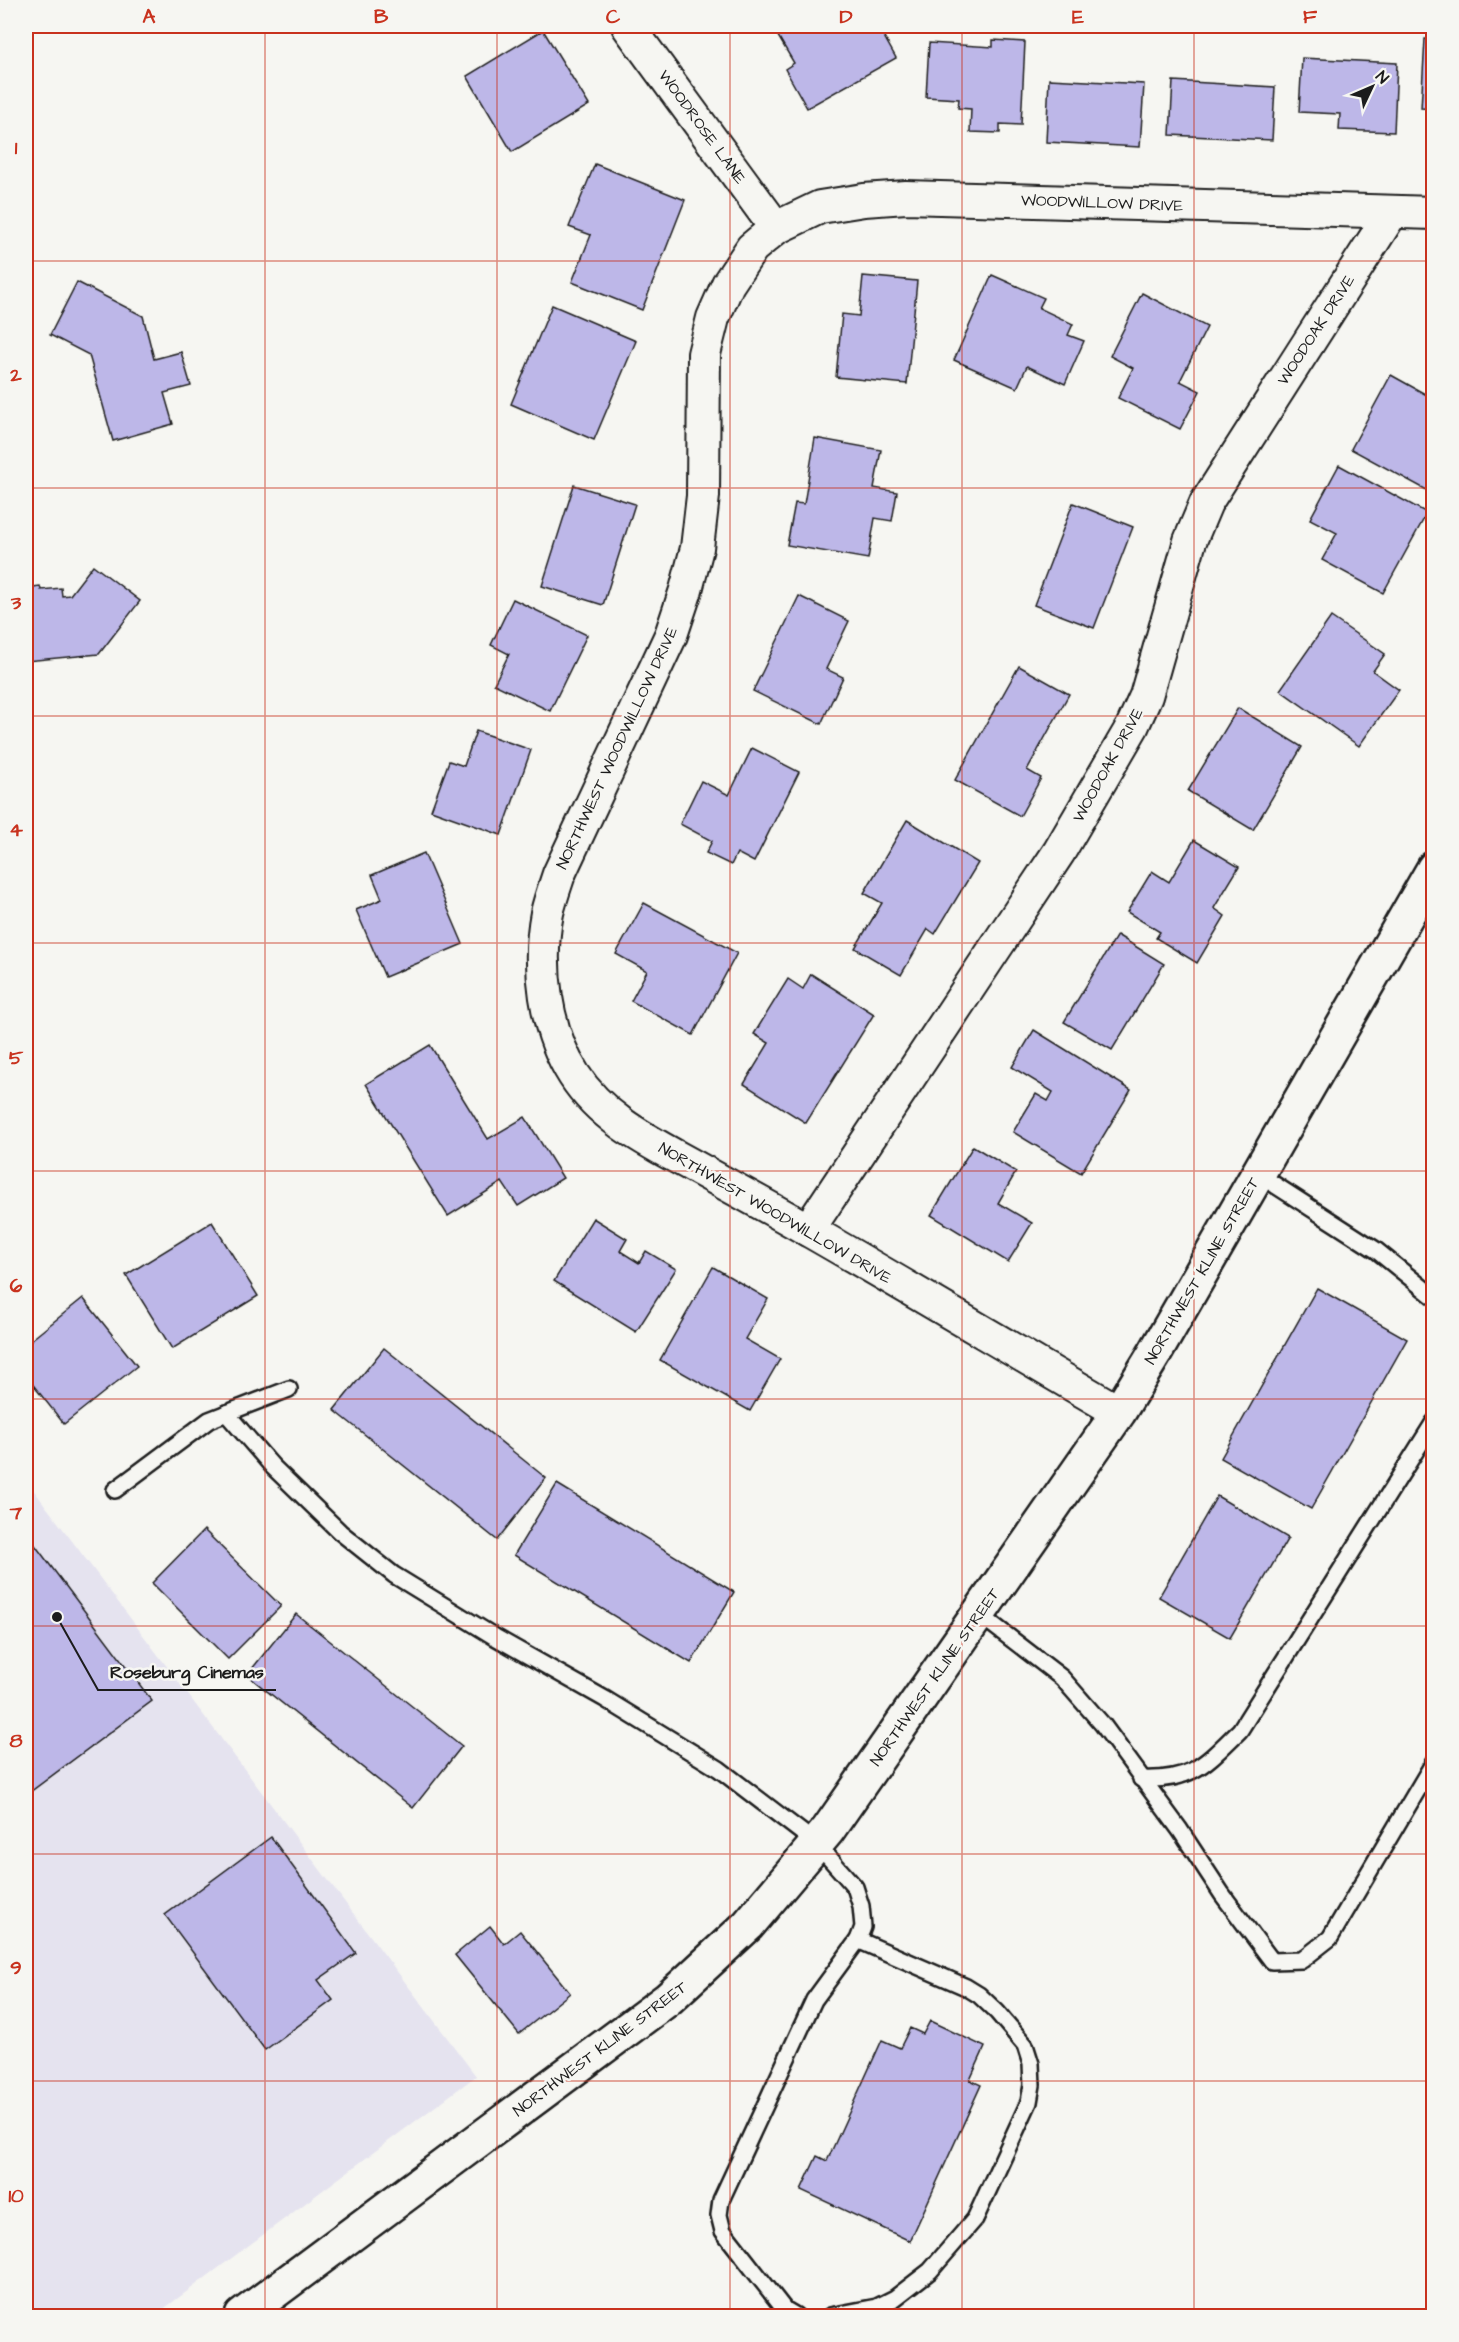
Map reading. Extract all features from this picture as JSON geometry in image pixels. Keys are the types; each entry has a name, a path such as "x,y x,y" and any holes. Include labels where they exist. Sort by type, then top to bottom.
{"street":[{"name":"WOODROSE LANE","path":"628,26 776,228"},
{"name":"WOODWILLOW DRIVE","path":"776,228 820,207 864,200 906,197 1434,213"},
{"name":"WOODOAK DRIVE","path":"808,1230 1059,852 1132,727 1146,696 1190,541 1206,503 1392,212"},
{"name":"NORTHWEST WOODWILLOW DRIVE","path":"776,228 752,248 728,284 713,318 704,354 703,496 697,548 671,635 559,874 548,913 544,941 544,977 550,1016 558,1045 574,1075 601,1109 631,1132 808,1230 1119,1412"},
{"name":"NORTHWEST KLINE STREET","path":"242,2316 668,2000 748,1925 817,1844 1119,1412 1434,868"}],"lane":[{"path":"1258,1174 1376,1250 1434,1297"},
{"path":"115,1490 209,1420 289,1389"},
{"path":"226,1413 273,1467 332,1524 394,1575 719,1768 817,1844 855,1887 861,1906 863,1927 858,1940 814,2000 721,2200 719,2215 723,2231 784,2309 796,2316"},
{"path":"1141,1779 1165,1780 1181,1776 1201,1766 1240,1730 1434,1422"},
{"path":"979,1614 1062,1678 1103,1725 1272,1961 1302,1960 1330,1938 1434,1762"},
{"path":"830,2316 877,2307 895,2298 938,2262 975,2219 1029,2102 1032,2085 1031,2064 1025,2045 1012,2027 979,1995 858,1940"}],"shaded area":[{"path":"26,1480 476,2076 154,2316 26,2316"}],"building":[{"path":"772,26 878,26 896,58 807,108 785,69 794,63"},
{"path":"543,30 589,105 512,152 467,76"},
{"path":"1425,39 1434,39 1434,109 1421,108"},
{"path":"993,40 1025,42 1021,125 1000,124 1000,133 970,132 971,109 958,108 959,99 926,97 929,43 993,47"},
{"path":"1302,58 1397,63 1394,132 1339,130 1340,114 1299,112"},
{"path":"1049,79 1144,84 1140,147 1046,142"},
{"path":"1173,81 1275,87 1272,140 1170,135"},
{"path":"595,164 685,200 642,310 572,282 591,235 569,227"},
{"path":"992,275 1044,298 1039,308 1073,324 1068,335 1084,341 1065,384 1027,366 1017,388 954,360"},
{"path":"863,276 917,281 907,384 836,377 842,314 859,316"},
{"path":"77,282 143,316 154,359 181,352 191,386 164,393 173,424 113,441 89,355 50,335"},
{"path":"1142,293 1207,327 1180,381 1200,391 1180,429 1118,398 1133,368 1110,356"},
{"path":"552,305 636,341 594,440 511,404"},
{"path":"1391,375 1434,399 1434,494 1351,449"},
{"path":"815,438 881,450 874,488 897,492 892,521 875,518 868,559 787,545 795,503 804,504"},
{"path":"1339,465 1427,513 1383,593 1322,560 1337,533 1310,519"},
{"path":"574,485 635,504 603,605 542,586"},
{"path":"1073,503 1133,527 1094,628 1034,605"},
{"path":"93,565 140,601 99,654 26,661 26,588 40,586 41,590 61,588 62,596 70,595"},
{"path":"799,596 849,621 826,669 843,677 821,724 753,691"},
{"path":"513,599 587,635 550,711 494,684 509,654 491,645"},
{"path":"1331,617 1385,654 1373,671 1399,690 1359,746 1280,690"},
{"path":"1019,666 1069,694 1027,770 1041,778 1020,816 955,780"},
{"path":"1238,708 1302,747 1253,830 1188,791"},
{"path":"476,731 531,750 501,835 431,810 449,761 464,766"},
{"path":"752,748 799,772 754,862 737,853 731,865 706,853 712,841 680,824 701,781 729,795"},
{"path":"907,820 978,863 935,934 928,929 901,975 855,948 882,903 864,893"},
{"path":"1194,840 1239,867 1214,908 1225,916 1197,963 1156,938 1160,932 1127,912 1152,871 1169,882"},
{"path":"424,853 463,944 385,977 356,910 382,899 372,875"},
{"path":"644,903 737,953 693,1035 631,1001 647,971 616,954"},
{"path":"1117,935 1164,964 1112,1050 1064,1022"},
{"path":"811,974 874,1014 806,1123 744,1084 769,1043 754,1034 788,979 803,989"},
{"path":"1034,1030 1131,1090 1081,1173 1013,1132 1036,1094 1048,1101 1053,1092 1012,1067"},
{"path":"430,1045 488,1139 525,1117 563,1178 518,1206 502,1182 448,1216 366,1084"},
{"path":"973,1146 1016,1172 998,1203 1032,1223 1008,1262 931,1215"},
{"path":"593,1218 627,1239 620,1251 639,1263 646,1251 676,1269 636,1332 554,1281"},
{"path":"212,1222 258,1296 172,1349 126,1275"},
{"path":"713,1267 768,1299 745,1339 780,1359 750,1411 660,1360"},
{"path":"1317,1288 1407,1339 1311,1509 1221,1458"},
{"path":"83,1298 137,1366 64,1424 26,1376 26,1344"},
{"path":"384,1348 546,1478 497,1540 334,1410"},
{"path":"557,1484 734,1592 691,1663 514,1555"},
{"path":"1217,1496 1288,1538 1230,1638 1159,1597"},
{"path":"204,1530 281,1606 228,1659 152,1583"},
{"path":"26,1533 152,1701 26,1795"},
{"path":"296,1614 462,1746 413,1808 247,1675"},
{"path":"271,1837 356,1953 318,1980 333,2000 265,2050 165,1915"},
{"path":"490,1926 504,1944 520,1931 570,1993 519,2034 455,1955"},
{"path":"930,2021 985,2047 970,2080 981,2085 910,2241 801,2190 817,2156 827,2161 882,2040 900,2048 910,2028 923,2034"}],"place":[{"name":"Roseburg Cinemas","path":"57,1617"}]}
